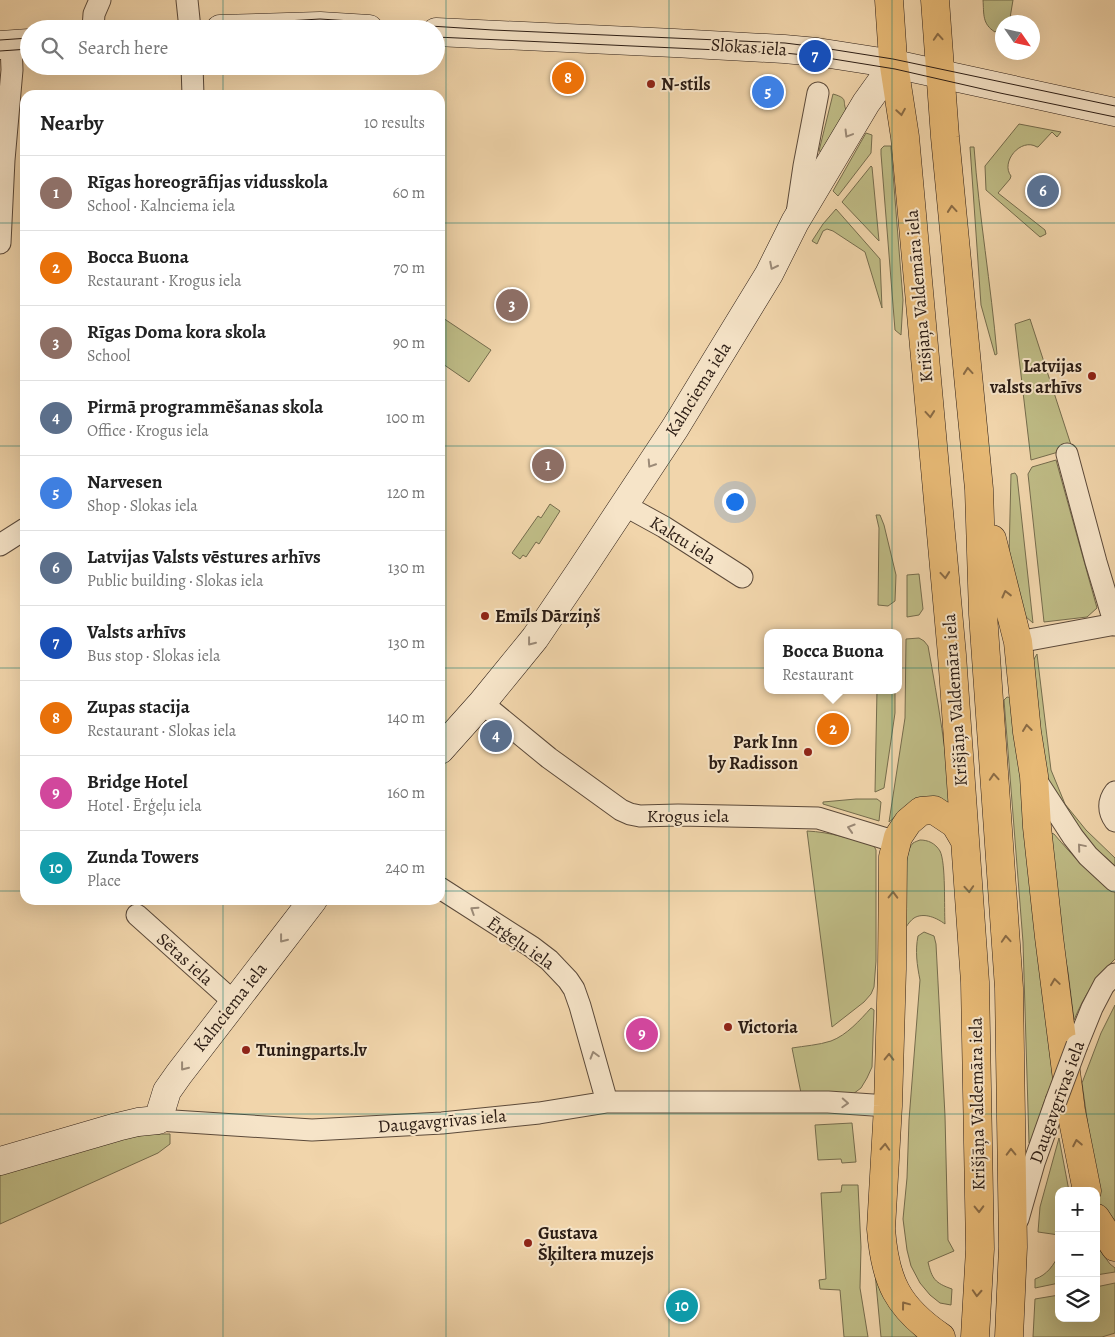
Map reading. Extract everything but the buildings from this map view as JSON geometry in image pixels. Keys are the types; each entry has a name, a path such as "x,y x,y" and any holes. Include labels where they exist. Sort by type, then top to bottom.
{"main road":[{"path":"889,0 894,64"},
{"path":"935,0 941,74"},
{"name":"Krišjāņa Valdemāra iela","path":"894,64 905,137 952,655 975,982 980,1249 975,1337"},
{"name":"Krišjāņa Valdemāra iela","path":"941,74 979,489 983,614 1009,988 1013,1241 1009,1337"},
{"path":"979,489 1018,642 1027,732 1034,776 1037,827 1049,937 1071,1111 1086,1187"},
{"path":"941,1337 914,1316 903,1302 892,1282 885,1263 881,1229 888,1106 893,857 898,837 908,822 921,811 934,810 955,824 966,841"},
{"path":"1100,1224 1115,1247"}],"street":[{"path":"94,20 100,0"},
{"path":"187,0 189,20"},
{"name":"Slokas iela","path":"445,32 784,49 894,64 1115,112"},
{"path":"0,243 13,44"},
{"name":"Kalnciema iela","path":"445,744 482,703 535,638 675,428 769,274 795,222 866,103 894,64"},
{"path":"193,75 194,90"},
{"path":"795,222 818,93"},
{"path":"1018,642 1115,624 1067,454"},
{"name":"Kaktu iela","path":"624,505 664,527 742,577"},
{"path":"0,545 20,532"},
{"name":"Krogus iela","path":"482,703 549,758 621,810 630,814 640,816 818,818 890,840 896,846"},
{"path":"1034,776 1073,837 1088,856 1115,881"},
{"path":"1115,792 1110,804 1110,810 1115,821"},
{"name":"Ērģeļu iela","path":"445,891 532,947 549,960 568,980 580,1006 607,1102"},
{"name":"Kalnciema iela","path":"158,1120 167,1091 178,1074 309,905"},
{"name":"Sētas iela","path":"137,915 234,1002"},
{"name":"Daugavgrīvas iela","path":"1013,1241 1034,1163 1077,1045 1104,985 1115,974"},
{"name":"Daugavgrīvas iela","path":"0,1161 117,1127 158,1120 312,1130 466,1121 539,1113 607,1102 803,1102 858,1103 888,1106"}],"shaded area":[{"path":"983,0 1013,0 1010,15 995,15 995,32 988,26 984,14"},
{"path":"833,94 844,99 848,113 824,152 819,151"},
{"path":"1019,124 1061,132 1057,137 1052,132 1038,147 1025,145 1014,152 1008,164 1010,179 998,193 1045,230 1046,234 1040,237 986,190 985,166"},
{"path":"866,133 872,135 871,153 838,196 833,191"},
{"path":"884,146 891,146 903,300 901,335 895,330 881,154 881,149"},
{"path":"970,147 974,147 997,354 995,355 981,305"},
{"path":"872,167 879,241 842,202"},
{"path":"836,209 880,259 882,308 865,252 827,229 823,231 817,244 812,241"},
{"path":"445,319 491,350 469,382 445,365"},
{"path":"1030,319 1072,448 1031,460 1015,324"},
{"path":"1056,460 1097,608 1087,617 1044,622 1028,474 1032,467"},
{"path":"1015,473 1017,476 1033,623 1018,610 1009,556 1011,474"},
{"path":"550,504 560,511 539,544 536,542 526,557 523,555 520,559 512,553 538,516 541,518"},
{"path":"876,515 880,515 884,525 896,575 895,601 888,606 878,605 879,528"},
{"path":"919,574 923,609 919,615 907,617 907,575"},
{"path":"919,638 928,646 942,729 952,813 896,816 889,822 905,718 906,639"},
{"path":"1037,654 1051,770 1065,804 1086,830 1115,858 1115,866 1084,838 1048,787 1030,666"},
{"path":"877,694 895,694 895,713 884,788 875,792"},
{"path":"1007,697 1012,698 1053,1079 1032,1143 1029,1143 1023,942 1004,700"},
{"path":"877,799 881,802 879,821 823,804 823,802"},
{"path":"807,831 849,838 874,846 876,850 876,961 874,987 864,1002 832,1027"},
{"path":"1051,833 1090,872 1115,892 1115,959 1091,987 1074,1020 1063,946"},
{"path":"920,840 929,841 934,844 942,857 945,924 934,918 918,916 906,927 905,883 907,859 909,849 913,843"},
{"path":"924,932 934,936 936,944 945,1116 948,1240 954,1251 928,1262 935,1280 952,1289 951,1305 940,1303 920,1283 911,1266 903,1219 920,980 917,947 918,936"},
{"path":"1115,1005 1115,1236 1101,1214 1100,1187 1097,1187 1082,1083 1101,1033"},
{"path":"871,1008 874,1010 872,1067 861,1088 853,1094 801,1093 792,1048 822,1044 837,1038 853,1027"},
{"path":"852,1123 856,1162 842,1163 841,1159 818,1160 815,1125"},
{"path":"150,1134 170,1134 170,1144 158,1153 0,1224 0,1174 126,1138"},
{"path":"1059,1138 1068,1187 1055,1187 1055,1234 1038,1232 1040,1207"},
{"path":"842,1185 858,1185 861,1247 860,1288 868,1337 844,1337 840,1290 820,1289 819,1280 826,1279 821,1193 841,1192"},
{"path":"1100,1250 1115,1268 1115,1272 1100,1274"},
{"path":"874,1262 920,1337 881,1337"},
{"path":"1055,1262 1055,1284 1035,1288 1035,1279 1050,1269"},
{"path":"1115,1283 1115,1333 1102,1337 1033,1337 1035,1299 1055,1296 1055,1322 1100,1322 1100,1286"}],"tram line":[{"path":"303,20 336,20"},
{"path":"445,27 785,43 893,59 1115,106"},
{"path":"445,37 815,56 895,69 1115,117"},
{"path":"0,40 20,39"},
{"path":"0,51 20,50"}],"place":[{"name":"Valsts arhīvs","path":"815,56"},
{"name":"Zupas stacija","path":"568,78"},
{"name":"N-stils","path":"651,84"},
{"name":"Narvesen","path":"768,92"},
{"name":"Latvijas Valsts vēstures arhīvs","path":"1043,191"},
{"name":"Rīgas Doma kora skola","path":"512,305"},
{"name":"Latvijas valsts arhīvs","path":"1092,376"},
{"name":"Rīgas horeogrāfijas vidusskola","path":"548,465"},
{"name":"Emīls Dārziņš","path":"485,616"},
{"name":"Bocca Buona","path":"833,729"},
{"name":"Pirmā programmēšanas skola","path":"496,736"},
{"name":"Park Inn by Radisson","path":"808,752"},
{"name":"Victoria","path":"728,1027"},
{"name":"Bridge Hotel","path":"642,1034"},
{"name":"Tuningparts.lv","path":"246,1050"},
{"name":"Gustava Šķiltera muzejs","path":"528,1243"},
{"name":"Zunda Towers","path":"682,1306"}]}
